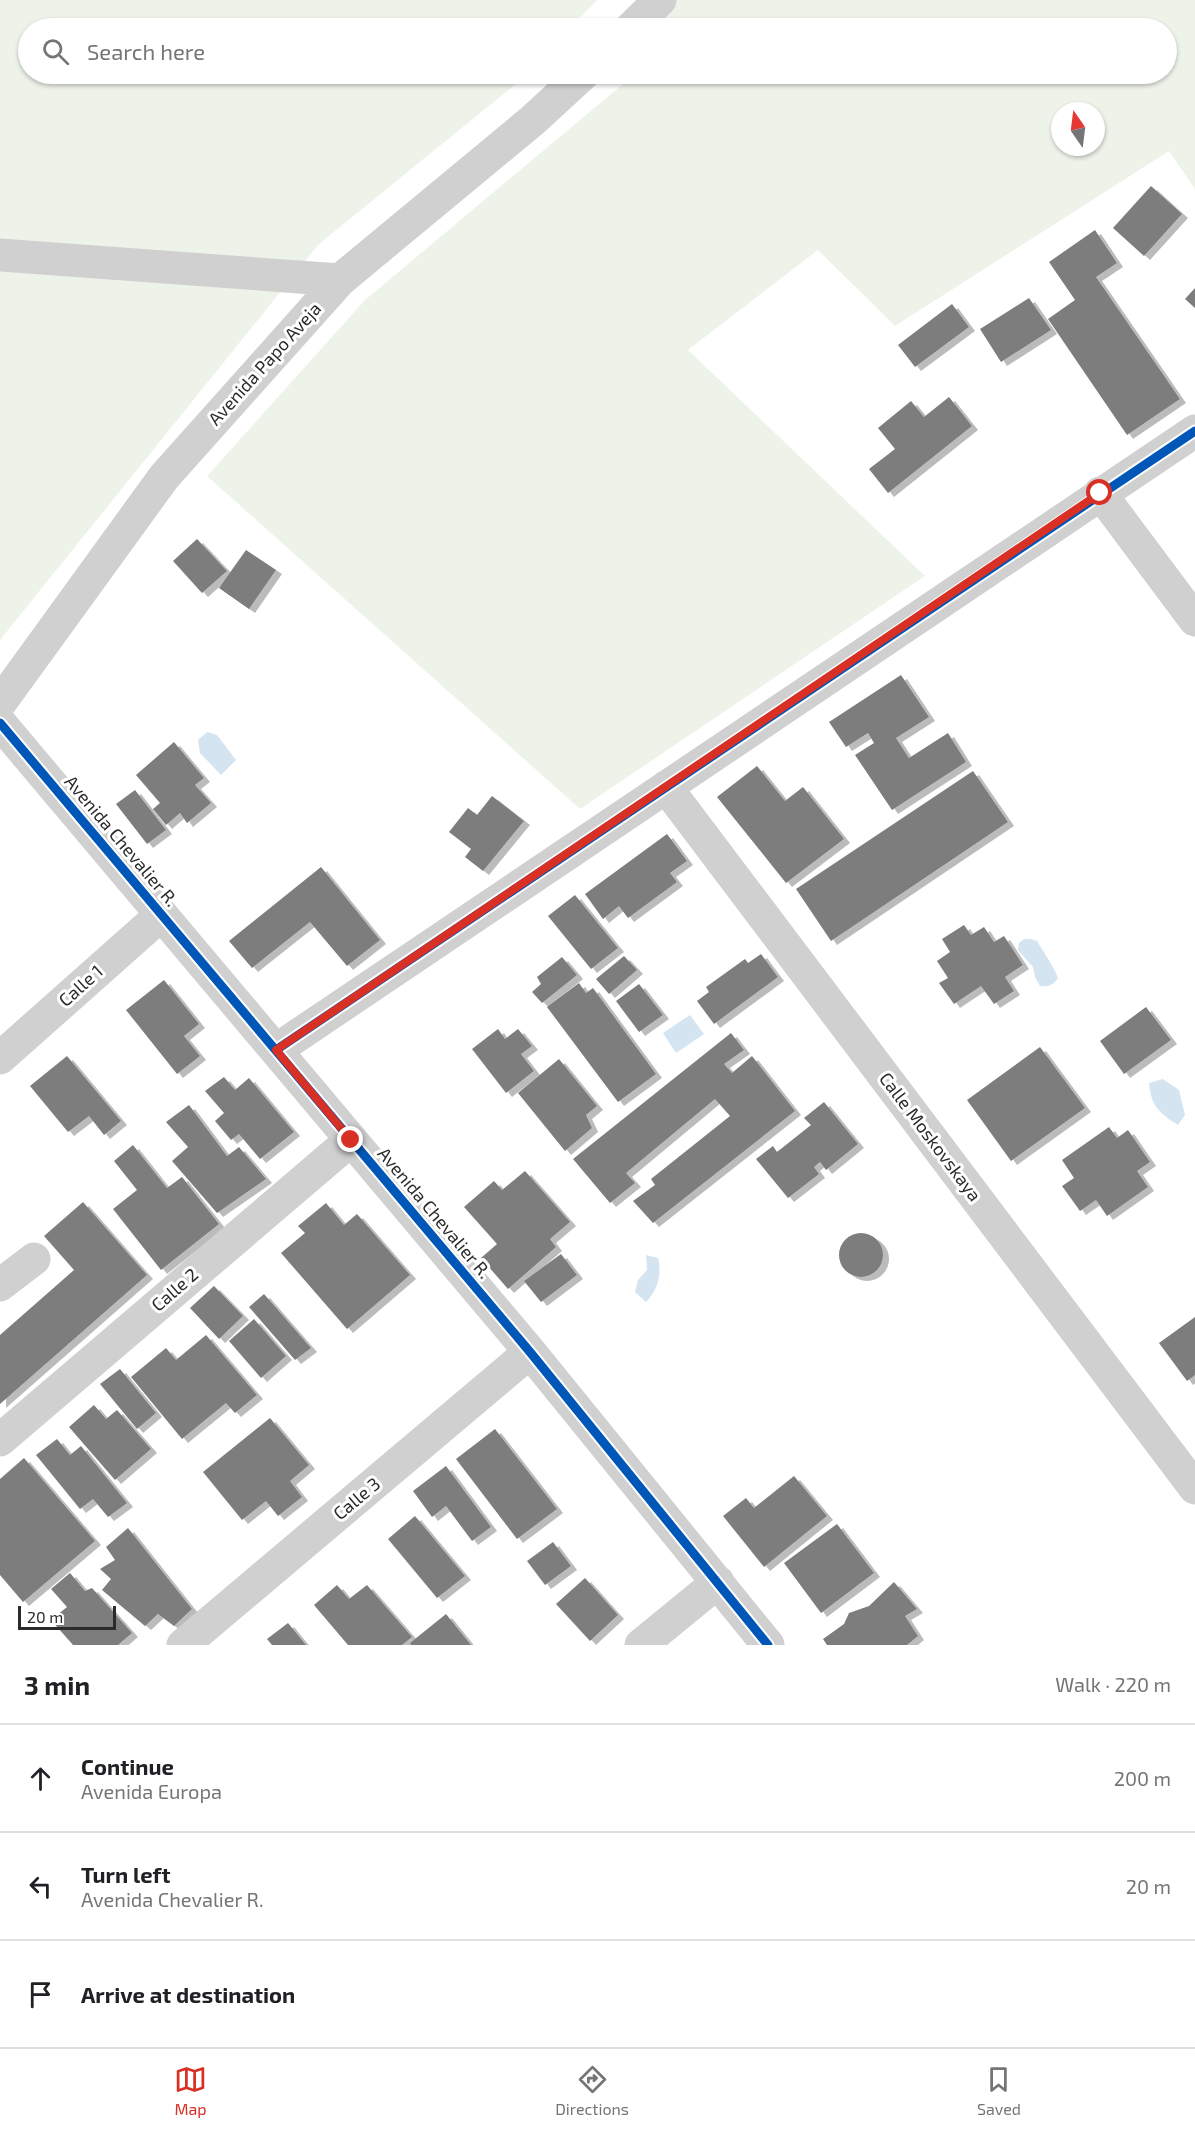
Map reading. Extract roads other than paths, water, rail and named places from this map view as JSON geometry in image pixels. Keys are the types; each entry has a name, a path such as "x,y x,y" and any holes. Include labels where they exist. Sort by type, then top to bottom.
{"street":[{"path":"641,18 660,0"},
{"name":"Avenida Papo Aveja","path":"0,703 164,477 340,280 533,120 572,84"},
{"path":"0,255 340,280"},
{"path":"276,1050 1195,431"},
{"path":"1100,493 1195,620"},
{"name":"Avenida Chevalier R.","path":"0,723 530,1352 768,1645"},
{"name":"Calle Moskovskaya","path":"666,787 1195,1488"},
{"name":"Calle 1","path":"0,1058 161,915"},
{"name":"Calle 2","path":"0,1440 351,1140"},
{"path":"0,1285 34,1259"},
{"name":"Calle 3","path":"183,1645 530,1352"},
{"path":"641,1645 718,1582"}],"water":[{"path":"207,732 217,735 236,760 221,775 200,753 198,740"},
{"path":"1024,939 1037,941 1058,978 1052,984 1040,986 1033,967 1018,950 1019,943"},
{"path":"690,1015 704,1034 676,1053 663,1033"},
{"path":"1163,1079 1179,1090 1185,1115 1178,1125 1161,1113 1152,1098 1149,1083"},
{"path":"646,1255 658,1258 660,1270 656,1287 646,1302 635,1292 638,1280 647,1270"}]}
